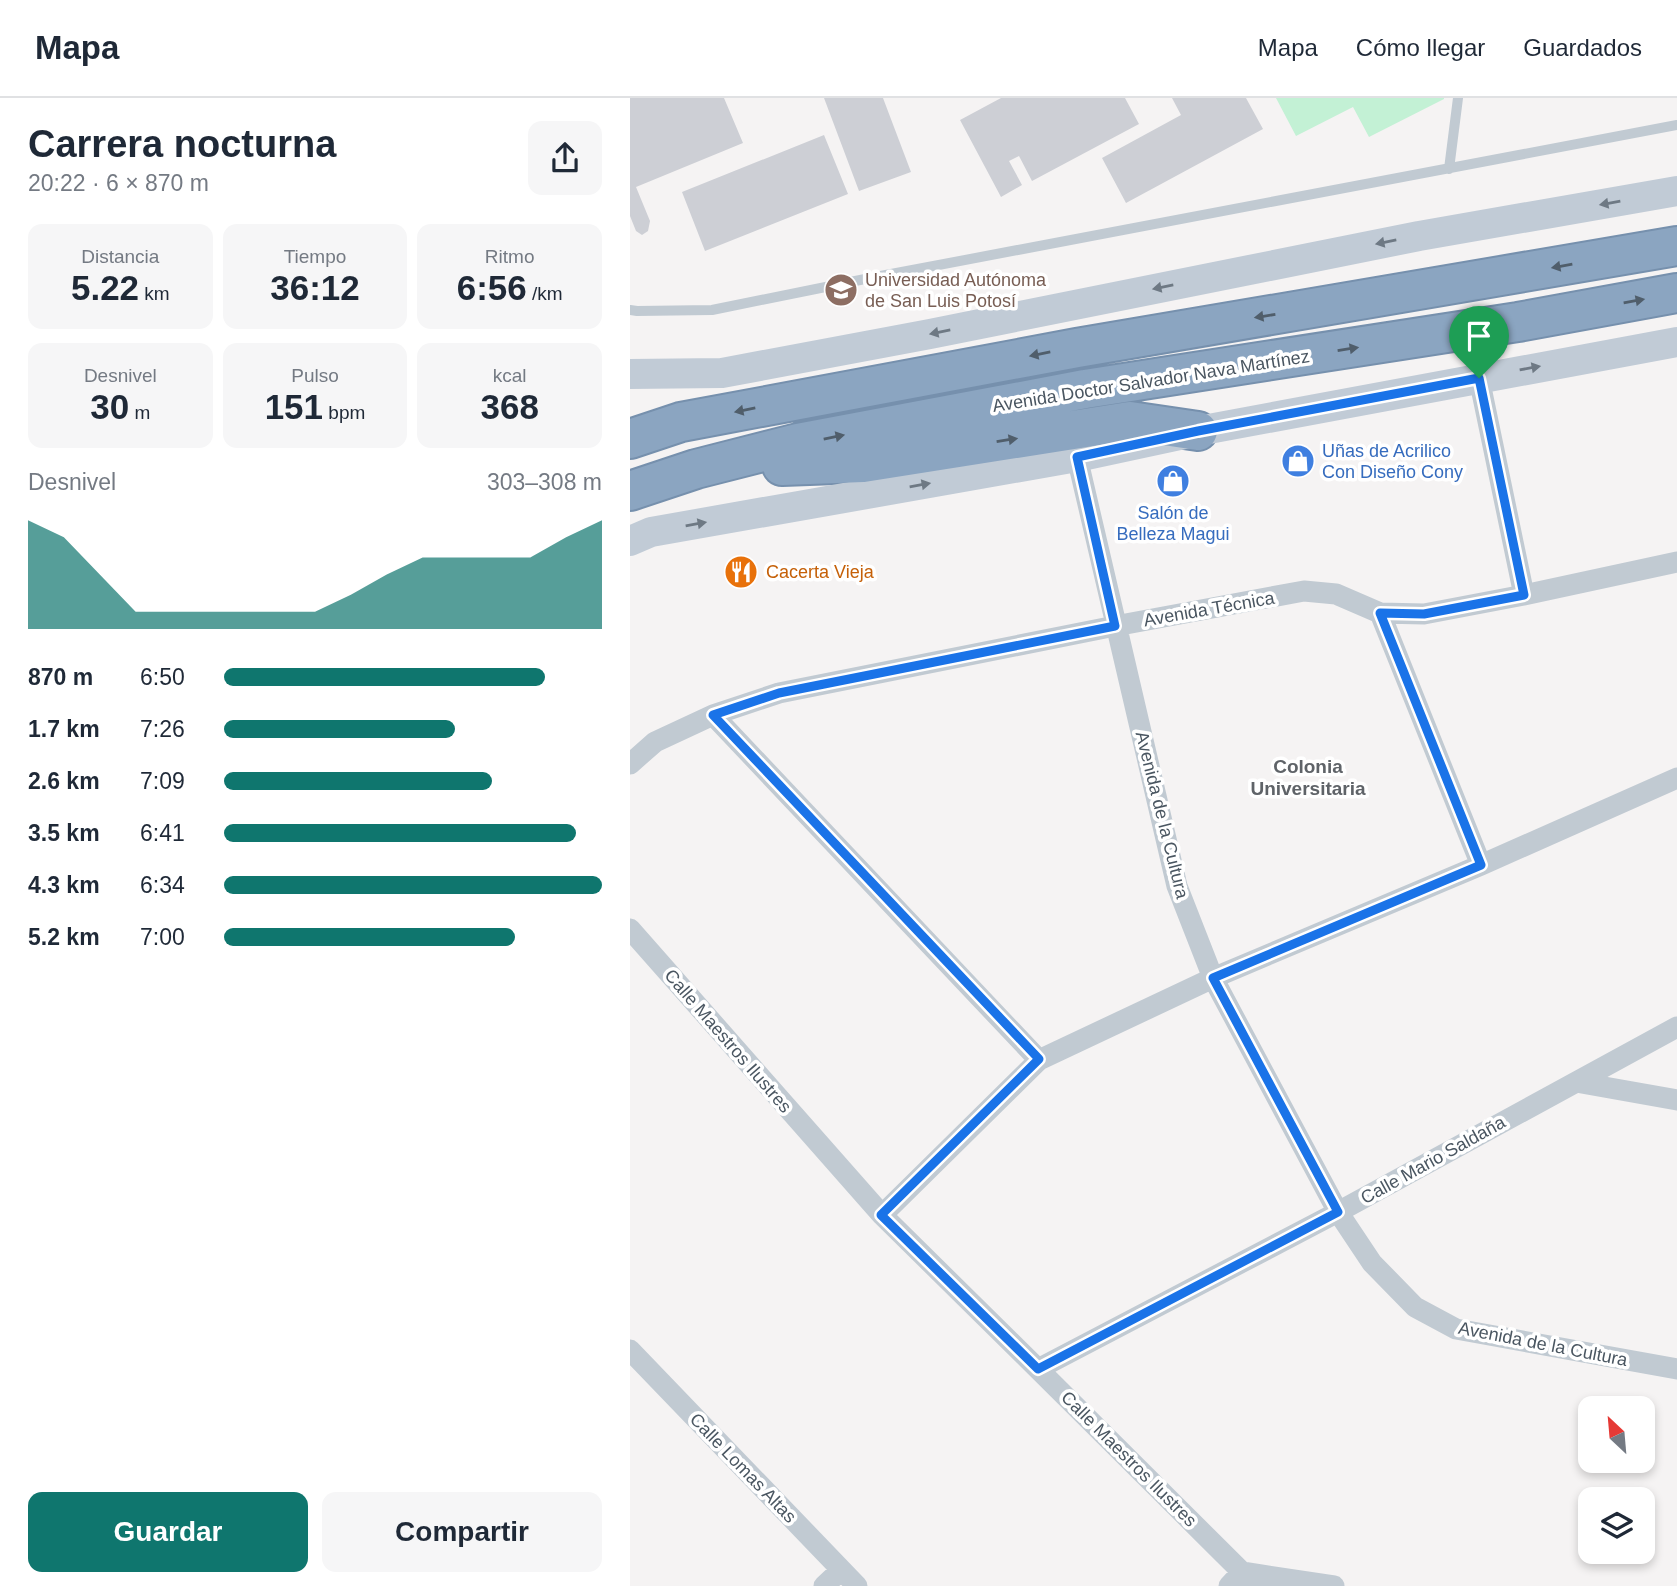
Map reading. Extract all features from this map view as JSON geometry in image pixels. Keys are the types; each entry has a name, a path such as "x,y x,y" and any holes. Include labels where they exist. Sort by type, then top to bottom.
{"highway":[{"path":"630,439 681,422 1077,348 1677,246"},
{"name":"Avenida Doctor Salvador Nava Martínez","path":"630,491 696,469 798,443 1085,389 1518,322 1677,293"},
{"path":"630,418 681,422"},
{"path":"696,469 863,463 1130,421 1198,431"}],"main road":[{"path":"630,374 722,373 1419,236 1677,191"},
{"path":"630,541 651,532 1077,457 1198,431 1677,342"}],"street":[{"path":"1479,378 1524,595"},
{"name":"Avenida de la Cultura","path":"1077,457 1177,886 1213,978 1338,1212 1373,1263 1415,1307 1457,1329 1677,1369"},
{"name":"Avenida Técnica","path":"630,764 654,743 713,715 779,693 1115,626 1304,591 1336,594 1380,613 1424,614 1677,562"},
{"path":"1380,613 1481,865"},
{"path":"713,715 1039,1059"},
{"path":"881,1215 1039,1059 1213,978 1481,865 1677,778"},
{"name":"Calle Maestros Ilustres","path":"630,929 881,1215 1038,1369 1242,1581"},
{"name":"Calle Mario Saldaña","path":"1038,1369 1338,1212 1677,1027"},
{"path":"1576,1082 1677,1100"},
{"name":"Calle Lomas Altas","path":"630,1350 857,1586"},
{"path":"824,1586 841,1570"},
{"path":"1242,1581 1334,1586"}],"lane":[{"path":"1448,169 1458,98"},
{"path":"630,310 712,310 1677,125"}],"green space":[{"path":"1276,98 1444,99 1369,137 1353,107 1296,136"}],"building":[{"path":"630,98 724,98 743,143 636,187 650,221 648,231 642,235 636,231 630,216"},
{"path":"824,98 883,98 911,172 859,191"},
{"path":"1001,98 1125,98 1139,124 1032,181 1019,156 1009,161 1022,185 1001,197 960,120"},
{"path":"1172,98 1246,98 1263,129 1126,203 1102,158 1181,115"},
{"path":"824,135 848,194 705,251 682,192"}],"place":[{"name":"Universidad Autónoma de San Luis Potosí","path":"841,290"},
{"name":"Uñas de Acrilico Con Diseño Cony","path":"1298,461"},
{"name":"Salón de Belleza Magui","path":"1173,481"},
{"name":"Cacerta Vieja","path":"741,572"}],"district":[{"name":"Colonia Universitaria","path":"1308,777"}],"route":[{"path":"1479,378 1524,595 1424,614 1380,613 1481,865 1213,978 1338,1212 1038,1369 881,1215 1039,1059 713,715 779,693 1115,626 1077,457 1198,431 1479,378"}]}
